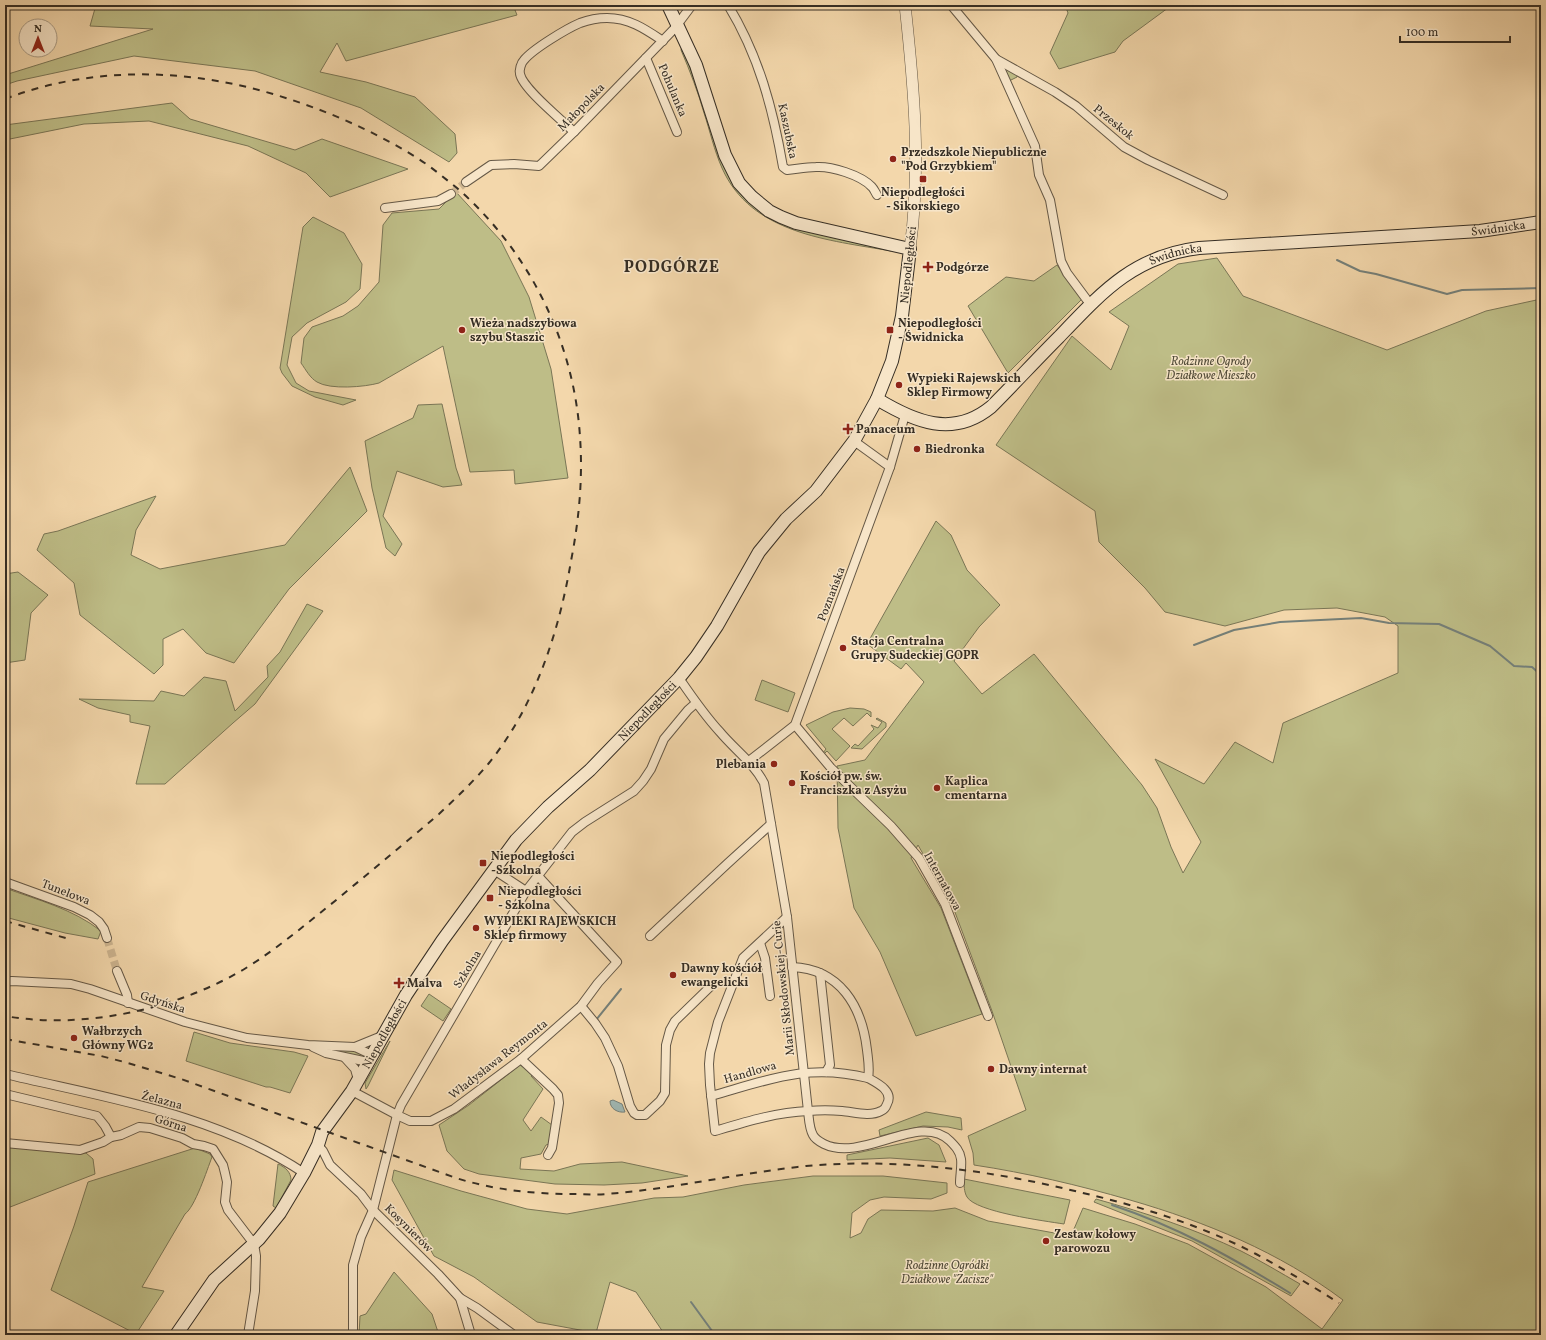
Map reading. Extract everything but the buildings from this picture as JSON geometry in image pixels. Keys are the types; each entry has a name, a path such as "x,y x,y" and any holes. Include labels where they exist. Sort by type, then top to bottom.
{"main road":[{"path":"668,5 678,25 703,86 725,155 739,183 752,197 769,211 796,223 910,249"},
{"name":"Świdnicka","path":"877,399 905,415 931,423 953,424 964,422 983,413 996,402 1090,304 1108,288 1137,267 1151,260 1179,250 1474,231 1541,222"},
{"name":"Niepodległości","path":"176,1335 214,1280 259,1239 280,1213 304,1173 318,1145 322,1132 352,1091 425,965 494,870 528,826 590,770 679,678 713,632 760,552 786,519 816,491 854,441 877,399 892,361 898,337 907,284 910,249"}],"street":[{"name":"Małopolska","path":"466,182 491,165 514,164 539,166 678,25 692,5"},
{"name":"Kaszubska","path":"728,5 755,57 766,89 776,126 783,167 787,170 827,167 842,171 862,180 872,187 877,195"},
{"name":"Niepodległości","path":"905,5 915,103 915,189 910,249"},
{"name":"Przeskok","path":"951,5 996,59 1035,146 1039,174 1050,200 1061,261 1067,274 1090,304"},
{"path":"574,132 527,86 520,74 521,66 524,60 536,50 564,32 580,23 592,19 607,18 631,22 663,40"},
{"name":"Pohulanka","path":"646,58 677,132"},
{"name":"Przeskok","path":"996,59 1055,92 1076,106 1124,147 1148,160 1224,195"},
{"path":"385,208 438,201 451,194"},
{"name":"Poznańska","path":"795,725 890,467 905,415"},
{"path":"854,441 890,467"},
{"name":"Marii Skłodowskiej-Curie","path":"679,678 696,703 720,732 759,773 764,784 787,917 805,1072 808,1111 813,1136 820,1142 836,1149 845,1150 881,1143 917,1132 925,1131 942,1134 955,1146 961,1156 960,1183"},
{"name":"Szkolna","path":"353,1335 353,1265 361,1237 373,1210 397,1115 401,1105 526,891 572,832 634,791 651,769 664,739 688,710 696,703"},
{"path":"749,761 795,725"},
{"name":"Internatowa","path":"795,725 830,768 891,826 919,858 945,904 988,1016"},
{"path":"650,936 771,824"},
{"path":"494,870 526,891"},
{"name":"Władysława Reymonta","path":"352,1091 410,1121 431,1121 454,1109 521,1059 581,1006 617,962 538,876"},
{"name":"Tunelowa","path":"5,882 74,907 90,915 99,922 104,929 107,938"},
{"path":"787,917 743,958 726,998 710,1053 711,1096 715,1131 775,1116 808,1111 865,1113 883,1110 888,1102 889,1096 882,1087 868,1078 866,1039 854,1006 845,990 830,978 820,973 805,968 792,967"},
{"path":"760,943 765,958 770,996"},
{"path":"117,971 127,995 128,1003"},
{"path":"820,973 830,1065 826,1072"},
{"name":"Gdyńska","path":"7,981 71,984 90,989 185,1022 247,1038 308,1045 356,1047 383,1036"},
{"path":"581,1006 605,1038 618,1066 630,1106 634,1113 637,1115 645,1114 660,1101 665,1093 666,1045 670,1030 675,1021 712,985"},
{"name":"Gdyńska","path":"308,1045 326,1053 344,1058 370,1058"},
{"name":"Gdyńska","path":"356,1047 370,1058"},
{"path":"344,1058 355,1069 358,1080"},
{"path":"521,1059 553,1089 558,1096 559,1103 552,1148 548,1155"},
{"name":"Handlowa","path":"711,1096 787,1074 805,1072 838,1072 868,1078"},
{"name":"Żelazna","path":"5,1074 110,1098 198,1122 258,1146 304,1173"},
{"path":"5,1094 97,1116 111,1136 103,1142 80,1150 5,1142"},
{"name":"Górna","path":"111,1136 121,1135 140,1127 150,1128 182,1138 192,1144 213,1149 223,1166 225,1173 227,1182 225,1202 228,1210 254,1244"},
{"name":"Kosynierów","path":"318,1145 330,1164 361,1194 373,1210 460,1298 471,1335"},
{"path":"248,1335 255,1291 256,1256 254,1244"},
{"path":"460,1298 477,1308 514,1335"}],"green space":[{"path":"96,5 381,5 382,9 401,5 513,5 517,15 346,61 337,43 320,72 366,82 415,97 455,134 457,153 449,162 361,108 255,71 134,56 17,81 5,85 5,75 153,29 90,26"},
{"path":"1065,5 1172,5 1123,41 1115,52 1059,69 1050,53 1068,13"},
{"path":"682,46 708,116 757,208 892,249 891,251 843,243 794,230 772,220 752,207 735,190 722,168 714,147 702,105 681,50"},
{"path":"1002,66 1017,75 1017,77 1009,81"},
{"path":"172,103 190,119 295,150 322,139 408,169 330,197 306,173 248,146 149,121 84,124 5,140 5,125"},
{"path":"456,192 501,241 529,297 551,369 568,478 515,484 514,470 470,472 443,346 379,383 365,386 339,387 323,385 308,374 301,363 304,338 312,327 343,316 358,306 379,282 383,225 392,213 439,209"},
{"path":"313,217 344,233 362,264 360,289 346,302 307,323 292,337 287,365 296,383 309,391 356,400 343,405 315,397 292,386 280,368 303,227"},
{"path":"1217,258 1243,296 1387,350 1486,311 1541,299 1541,1335 665,1335 636,1292 610,1282 596,1333 537,1322 474,1277 434,1256 392,1180 394,1170 461,1191 527,1209 567,1214 654,1198 683,1197 744,1185 813,1176 883,1176 947,1183 947,1193 931,1199 884,1197 870,1200 852,1213 850,1238 861,1233 868,1219 881,1210 933,1211 955,1208 988,1221 1071,1236 1083,1208 1135,1224 1188,1244 1266,1287 1322,1329 1343,1300 1293,1267 1241,1240 1186,1218 1091,1189 974,1165 973,1153 968,1136 1026,1110 992,1011 953,907 918,845 911,858 941,908 982,1014 916,1036 880,952 854,908 838,828 837,766 865,760 924,682 906,663 901,669 867,644 936,521 951,535 967,570 1000,605 979,627 954,661 982,694 1034,654 1142,785 1157,808 1171,847 1183,873 1201,842 1155,759 1204,784 1235,742 1273,763 1283,723 1398,673 1398,626 1385,617 1337,608 1284,610 1225,626 1165,612 1145,588 1099,542 1095,511 996,445 1072,336 1111,370 1129,326 1109,312 1178,264"},
{"path":"1057,265 1082,299 1008,373 968,306 1006,277 1034,281"},
{"path":"442,404 456,468 462,485 443,487 397,471 383,516 402,544 395,556 386,548 372,488 365,441 413,418 418,405"},
{"path":"350,467 367,511 289,589 234,663 206,653 183,629 163,639 163,665 154,674 80,615 74,583 37,550 44,534 58,531 156,496 136,530 131,555 160,569 285,545"},
{"path":"18,572 48,595 31,613 25,660 5,663 5,574"},
{"path":"307,604 323,611 255,704 165,784 136,784 150,726 130,722 130,715 98,708 79,699 154,701 161,691 184,696 204,677 226,681 235,711 268,677 267,666 280,652"},
{"path":"762,680 795,693 788,712 755,700"},
{"path":"850,708 864,709 871,712 871,717 867,713 853,726 844,718 832,729 850,746 836,761 827,751 824,754 823,753 826,749 806,725 833,712"},
{"path":"877,718 886,723 886,727 862,749 851,748 855,744 858,746 874,729 871,725 878,728 882,722 876,719"},
{"path":"5,888 55,906 90,923 101,931 98,939 65,933 5,917"},
{"path":"429,994 451,1009 443,1021 421,1006"},
{"path":"194,1032 230,1043 294,1052 308,1056 290,1093 266,1087 186,1061"},
{"path":"390,1041 368,1086 366,1089 365,1083"},
{"path":"330,1050 358,1052 364,1057 361,1058"},
{"path":"520,1065 533,1074 531,1076 543,1089 523,1120 531,1131 541,1117 552,1125 549,1144 546,1145 541,1154 521,1158 520,1169 554,1171 580,1164 622,1162 688,1176 642,1183 604,1185 555,1184 479,1174 464,1169 447,1151 439,1125 469,1105"},
{"path":"926,1112 961,1118 962,1130 948,1127 923,1126 880,1136 879,1130"},
{"path":"928,1138 939,1145 946,1162 890,1158 847,1160 847,1155"},
{"path":"5,1147 86,1153 93,1159 95,1174 5,1209"},
{"path":"195,1148 210,1154 212,1157 193,1204 185,1214 142,1287 164,1291 136,1334 51,1290 88,1182"},
{"path":"278,1164 287,1170 291,1180 276,1208 273,1206"},
{"path":"964,1179 1070,1200 1064,1224 1012,1215 983,1207 967,1197"},
{"path":"1096,1199 1152,1216 1224,1243 1300,1284 1291,1296 1192,1241 1094,1202"},
{"path":"394,1272 432,1314 439,1335 359,1335 360,1316 366,1314"}],"water":[{"path":"613,1100 622,1104 625,1112 617,1111 611,1106 610,1101"}],"waterway":[{"path":"1337,260 1360,271 1447,294 1462,290 1541,288"},
{"path":"1194,645 1234,630 1280,622 1361,618 1389,623 1439,624 1490,646 1514,666 1532,667 1541,675"},
{"path":"596,1020 621,989"},
{"path":"1112,1205 1182,1233 1247,1267 1290,1293"},
{"path":"691,1302 715,1335"}],"tunnel":[{"path":"451,194 466,182"},
{"path":"107,938 117,971"}],"railway":[{"path":"5,99 38,88 104,76 138,74 172,75 206,79 240,85 310,106 363,128 420,160 457,188 483,213 506,240 526,269 543,300 557,333 568,366 576,401 581,452 580,499 574,546 560,614 552,641 543,667 520,717 489,763 471,783 439,814 292,936 246,968 219,982 191,995 130,1013 98,1018 66,1020 35,1020 5,1016"},
{"path":"5,921 69,939"},
{"path":"5,1039 101,1056 128,1063 181,1079 456,1178 485,1186 499,1188 559,1194 606,1194 631,1192 781,1169 841,1164 910,1165 944,1168 978,1172 1045,1184 1102,1197 1192,1225 1256,1254 1339,1303"}],"place":[{"name":"Przedszkole Niepubliczne \"Pod Grzybkiem\"","path":"893,159"},
{"name":"Niepodległości - Sikorskiego","path":"923,179"},
{"name":"Podgórze","path":"928,267"},
{"name":"Wieża nadszybowa szybu Staszic","path":"462,330"},
{"name":"Niepodległości - Świdnicka","path":"890,330"},
{"name":"Wypieki Rajewskich Sklep Firmowy","path":"899,385"},
{"name":"Panaceum","path":"848,429"},
{"name":"Biedronka","path":"917,449"},
{"name":"Stacja Centralna Grupy Sudeckiej GOPR","path":"843,648"},
{"name":"Plebania","path":"774,764"},
{"name":"Kościół pw. św. Franciszka z Asyżu","path":"792,783"},
{"name":"Kaplica cmentarna","path":"937,788"},
{"name":"Niepodległości -Szkolna","path":"483,863"},
{"name":"Niepodległości - Szkolna","path":"490,898"},
{"name":"WYPIEKI RAJEWSKICH Sklep firmowy","path":"476,928"},
{"name":"Dawny kościół ewangelicki","path":"673,975"},
{"name":"Malva","path":"399,983"},
{"name":"Wałbrzych Główny WG2","path":"74,1038"},
{"name":"Dawny internat","path":"991,1069"},
{"name":"Zestaw kołowy parowozu","path":"1046,1241"}],"district":[{"name":"PODGÓRZE","path":"672,266"}],"park label":[{"name":"Rodzinne Ogrody Działkowe Mieszko","path":"1211,368"},
{"name":"Rodzinne Ogródki Działkowe \"Zacisze\"","path":"947,1272"}]}
